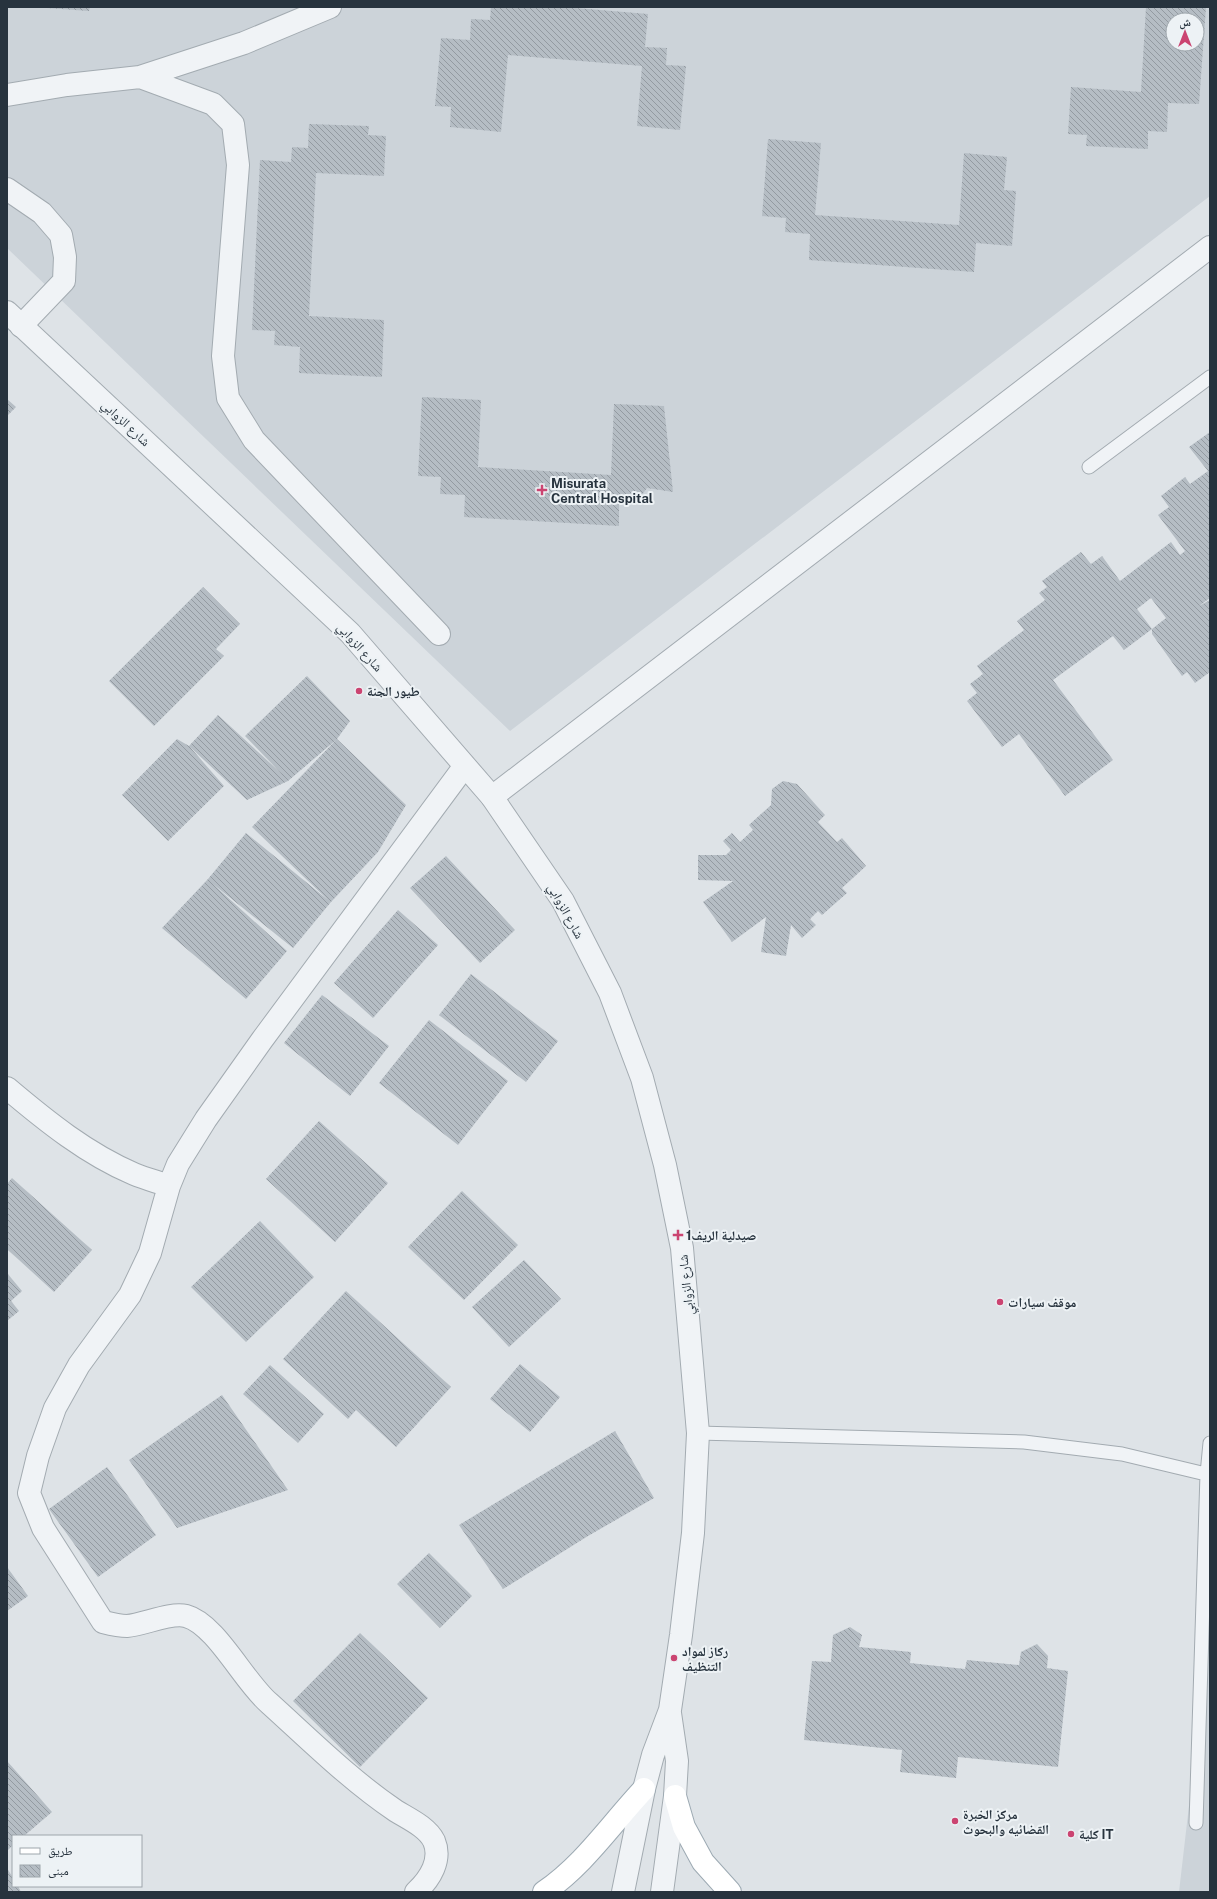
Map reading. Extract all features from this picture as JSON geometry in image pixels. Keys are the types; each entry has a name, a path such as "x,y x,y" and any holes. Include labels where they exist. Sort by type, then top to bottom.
{"main road":[{"path":"544,1892 559,1882 594,1847 644,1789"},
{"path":"675,1796 684,1827 703,1862 730,1892"}],"street":[{"path":"7,95 67,85 140,77 244,43 330,7"},
{"path":"140,77 213,104 233,124 238,165 223,356 228,398 254,440 440,634"},
{"path":"7,189 42,213 61,235 65,257 64,281 14,319"},
{"path":"492,797 1210,247"},
{"name":"شارع الزوابي","path":"14,319 350,633 464,767 492,797 562,901 610,994 642,1078 665,1165 682,1248 691,1341 698,1433 693,1533 681,1636 670,1710"},
{"path":"416,1892 424,1884 436,1865 434,1841 430,1835 423,1828 382,1801 337,1764 260,1696 207,1627 186,1616 159,1618 127,1626 103,1622 43,1528 29,1493 38,1456 55,1408 79,1365 130,1295 150,1253 169,1186 178,1164 206,1119 258,1046 464,767"},
{"path":"7,1088 40,1116 85,1147 134,1174 169,1186"},
{"path":"623,1892 644,1789 653,1755 670,1710"},
{"path":"662,1892 675,1796 677,1761 670,1710"}],"lane":[{"path":"1089,467 1210,377"},
{"path":"698,1433 1024,1442 1122,1454 1208,1474"},
{"path":"1196,1823 1210,1443"}],"shaded area":[{"name":"Misurata Central Hospital","path":"7,7 1210,7 1210,196 510,731 7,248"},
{"path":"1210,1624 1210,1892 1179,1892"}],"building":[{"path":"33,7 90,7 89,11"},
{"path":"491,7 564,7 648,14 645,47 667,48 666,65 686,66 680,130 637,126 642,66 508,55 501,132 450,127 451,107 435,106 441,38 470,40 471,19 490,20"},
{"path":"1146,7 1206,7 1205,21 1205,12 1165,12 1165,52 1203,52 1199,104 1168,103 1167,132 1148,131 1148,149 1086,146 1087,135 1068,134 1071,87 1141,92"},
{"path":"309,124 369,126 368,135 386,136 384,176 316,173 309,316 384,320 382,377 299,373 300,347 274,345 275,331 252,330 260,160 291,162 292,147 308,148"},
{"path":"768,139 821,143 815,215 959,225 964,153 1007,157 1004,190 1016,191 1012,246 976,243 974,272 809,260 810,234 785,232 786,218 762,216"},
{"path":"422,397 481,400 478,467 611,475 614,404 664,406 673,492 647,488 639,499 619,501 619,526 464,517 465,495 440,494 441,477 418,476"},
{"path":"7,399 16,407 7,416"},
{"path":"1210,432 1210,598 1199,606 1210,600 1210,672 1195,683 1187,672 1182,676 1152,634 1152,629 1124,650 1113,636 1053,680 1113,760 1065,796 1019,734 1002,747 967,701 977,693 970,684 983,674 977,666 1024,630 1017,621 1045,600 1039,593 1047,587 1042,581 1081,552 1091,564 1102,556 1120,581 1171,542 1180,555 1185,551 1158,515 1169,507 1161,496 1185,477 1190,484 1208,471 1189,447","holes":["1151,598 1166,618 1152,629 1137,609"]},
{"path":"203,587 240,624 216,649 224,656 154,726 109,681"},
{"path":"307,676 350,721 337,739 406,805 378,852 331,902 293,948 213,884 287,951 246,999 162,928 208,879 246,833 328,900 252,827 336,740 288,781 247,800 190,747 224,786 168,841 122,795 177,739 189,746 218,715 282,774 245,736"},
{"path":"783,781 797,784 825,815 818,822 837,842 842,838 866,866 842,888 847,893 822,915 818,911 810,919 816,925 802,938 791,925 786,956 761,952 766,917 732,942 703,902 733,881 698,880 698,855 726,855 731,850 723,841 732,833 740,842 753,830 749,825 771,805 772,789"},
{"path":"446,856 515,930 480,963 410,888"},
{"path":"398,910 438,945 373,1018 334,983"},
{"path":"471,974 558,1041 526,1082 439,1015"},
{"path":"322,995 389,1046 350,1096 284,1043"},
{"path":"429,1020 508,1081 458,1145 379,1083"},
{"path":"319,1121 388,1183 335,1242 266,1179"},
{"path":"12,1178 92,1250 54,1292 7,1249 7,1184"},
{"path":"462,1191 518,1245 464,1300 408,1247"},
{"path":"260,1221 314,1277 246,1342 191,1287"},
{"path":"524,1260 561,1299 509,1347 472,1307"},
{"path":"7,1273 22,1291 11,1301 19,1311 7,1321"},
{"path":"346,1291 451,1387 396,1447 356,1410 348,1419 283,1359"},
{"path":"520,1364 560,1397 530,1432 490,1399"},
{"path":"270,1365 324,1414 298,1443 243,1394"},
{"path":"222,1395 288,1490 177,1528 129,1460"},
{"path":"615,1431 654,1498 588,1536 503,1589 459,1525"},
{"path":"107,1467 156,1535 98,1577 49,1509"},
{"path":"429,1553 472,1596 440,1628 397,1584"},
{"path":"7,1567 28,1596 7,1611"},
{"path":"850,1627 862,1635 859,1647 911,1652 910,1663 965,1669 967,1660 1019,1665 1021,1652 1037,1644 1048,1656 1047,1668 1068,1671 1058,1767 958,1757 956,1778 900,1772 902,1750 804,1740 812,1661 831,1662 833,1635"},
{"path":"360,1633 428,1698 360,1767 293,1701"},
{"path":"7,1761 52,1812 25,1835 12,1835 12,1846 7,1851"},
{"path":"7,1868 12,1876 12,1887 18,1887 21,1892 7,1892"}],"place":[{"name":"Misurata Central Hospital","path":"542,490"},
{"name":"طيور الجنة","path":"359,691"},
{"name":"صيدلية الريف1","path":"678,1235"},
{"name":"موقف سيارات","path":"1000,1302"},
{"name":"ركاز لمواد التنظيف","path":"674,1658"},
{"name":"مركز الخبرة القضائيه والبحوث","path":"955,1821"},
{"name":"كلية IT","path":"1071,1834"}]}
